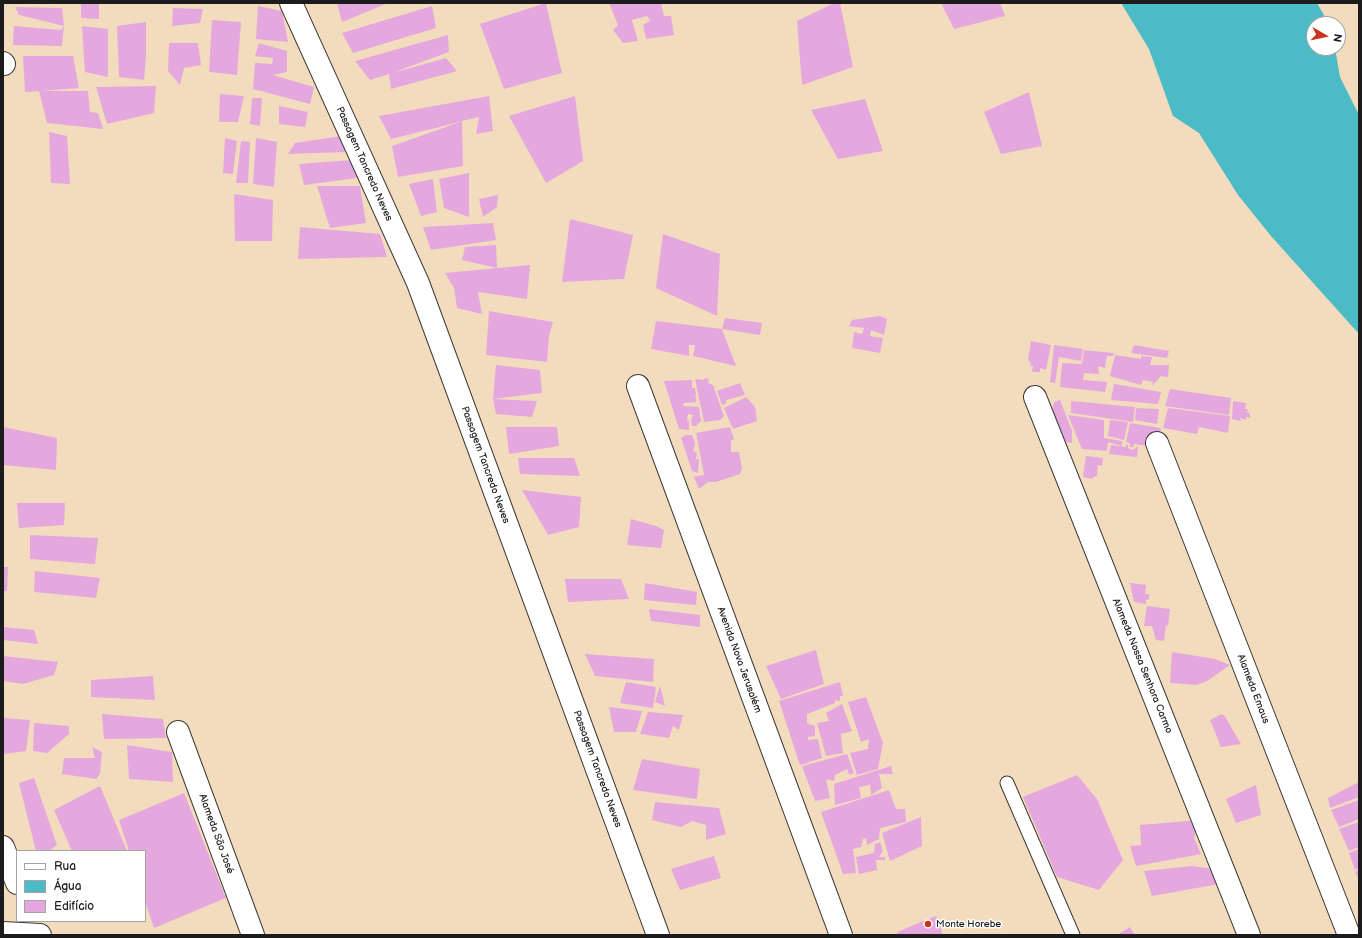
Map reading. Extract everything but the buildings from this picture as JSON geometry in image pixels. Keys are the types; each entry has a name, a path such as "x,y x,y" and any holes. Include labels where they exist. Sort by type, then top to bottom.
{"street":[{"name":"Passagem Tancredo Neves","path":"291,3 418,283 658,935"},
{"name":"Avenida Nova Jerusalém","path":"638,386 841,935"},
{"name":"Alameda Nossa Senhora Carmo","path":"1035,397 1249,935"},
{"name":"Alameda Emaus","path":"1157,443 1349,935"},
{"name":"Alameda São José","path":"178,732 253,935"},
{"path":"3,847 16,880"},
{"path":"3,933 39,935 32,922"}],"lane":[{"path":"1007,784 1073,935"}],"water":[{"path":"1121,3 1317,3 1324,16 1306,16 1306,56 1336,56 1340,77 1359,115 1359,334 1271,236 1238,195 1199,133 1173,116 1149,49"}],"place":[{"name":"Monte Horebe","path":"928,924"}]}
